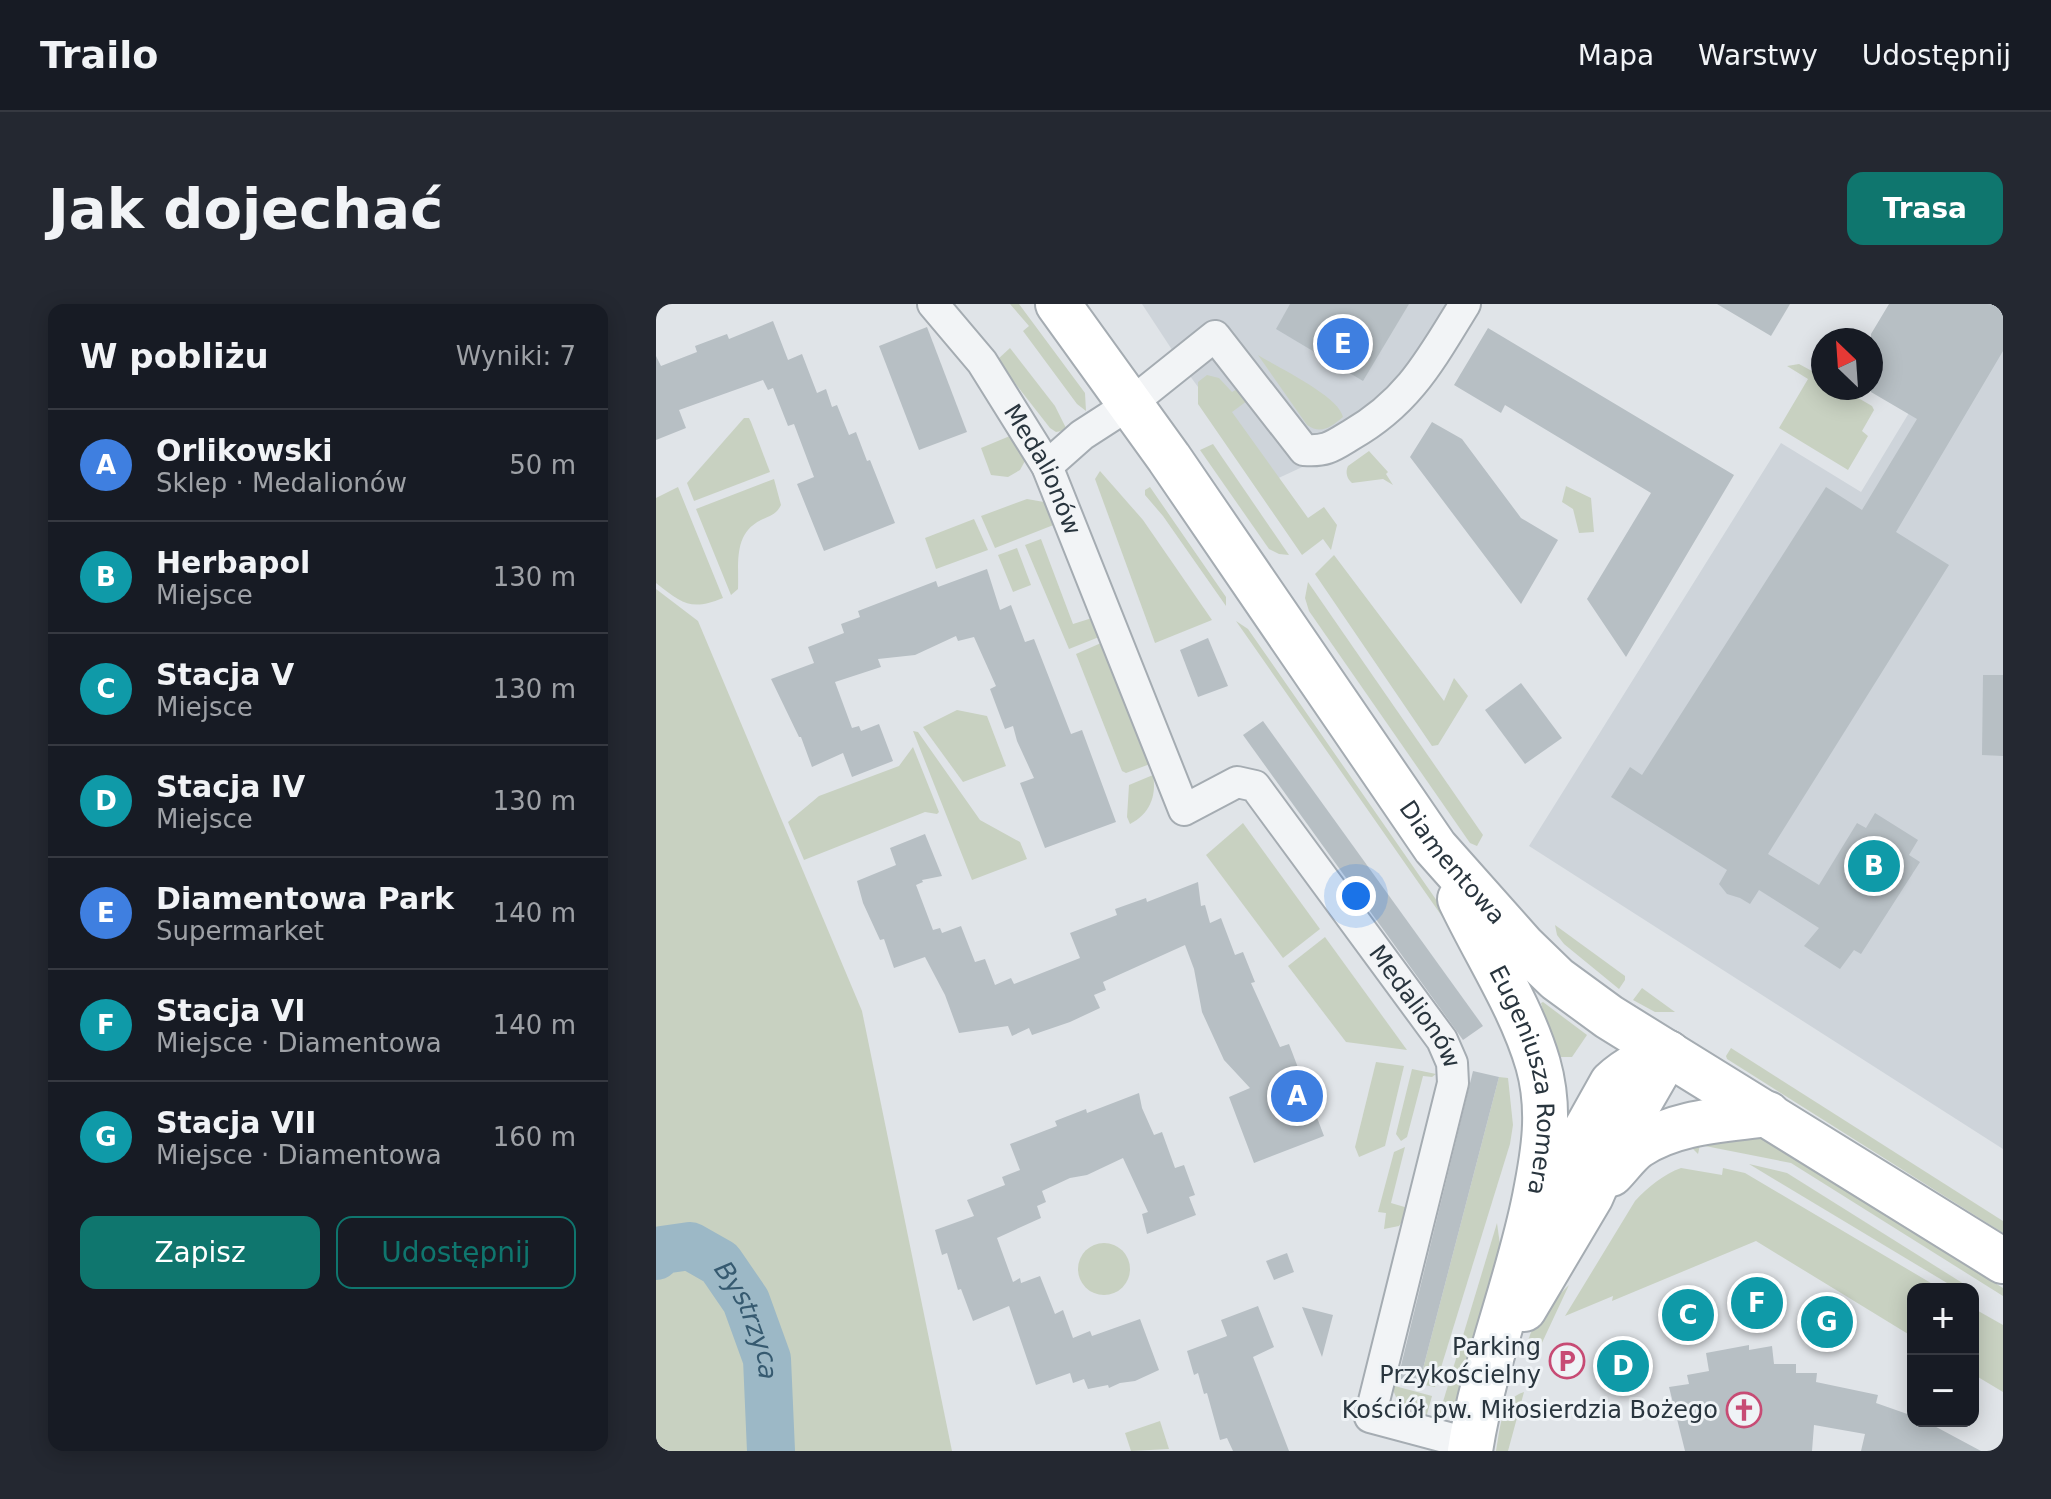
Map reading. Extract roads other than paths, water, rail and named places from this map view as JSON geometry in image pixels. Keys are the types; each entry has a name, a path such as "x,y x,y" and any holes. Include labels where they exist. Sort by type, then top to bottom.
{"street":[{"name":"Medalionów","path":"933,304 982,362 1047,466 1184,810 1237,782 1255,786 1442,1040 1452,1063 1453,1083 1370,1417 1471,1448"},
{"name":"Diamentowa","path":"1058,304 1435,847 1523,946 1557,979 1609,1017 2003,1261"},
{"path":"1047,466 1082,435 1130,404 1215,336 1304,450 1322,452 1374,422 1398,402 1426,366 1465,304"},
{"name":"Eugeniusza Romera","path":"1435,847 1529,1035 1539,1067 1546,1120 1527,1234 1471,1448"},
{"name":"Eugeniusza Romera","path":"1527,1234 1612,1083 1625,1070 1668,1053"},
{"name":"Eugeniusza Romera","path":"1490,1367 1591,1196 1608,1157 1668,1053"},
{"name":"Eugeniusza Romera","path":"1591,1196 1635,1148 1662,1133 1687,1126 1768,1114"}],"waterway":[{"name":"Bystrzyca","path":"656,1256 662,1250 690,1246 720,1263 746,1301 767,1359 771,1451"}],"place":[{"name":"Diamentowa Park","path":"1343,344"},
{"name":"Herbapol","path":"1874,866"},
{"name":"Orlikowski","path":"1297,1096"},
{"name":"Stacja VI","path":"1757,1303"},
{"name":"Stacja V","path":"1688,1315"},
{"name":"Stacja VII","path":"1827,1322"},
{"name":"Parking Przykościelny","path":"1567,1361"},
{"name":"Stacja IV","path":"1623,1366"},
{"name":"Kościół pw. Miłosierdzia Bożego","path":"1744,1410"}]}
